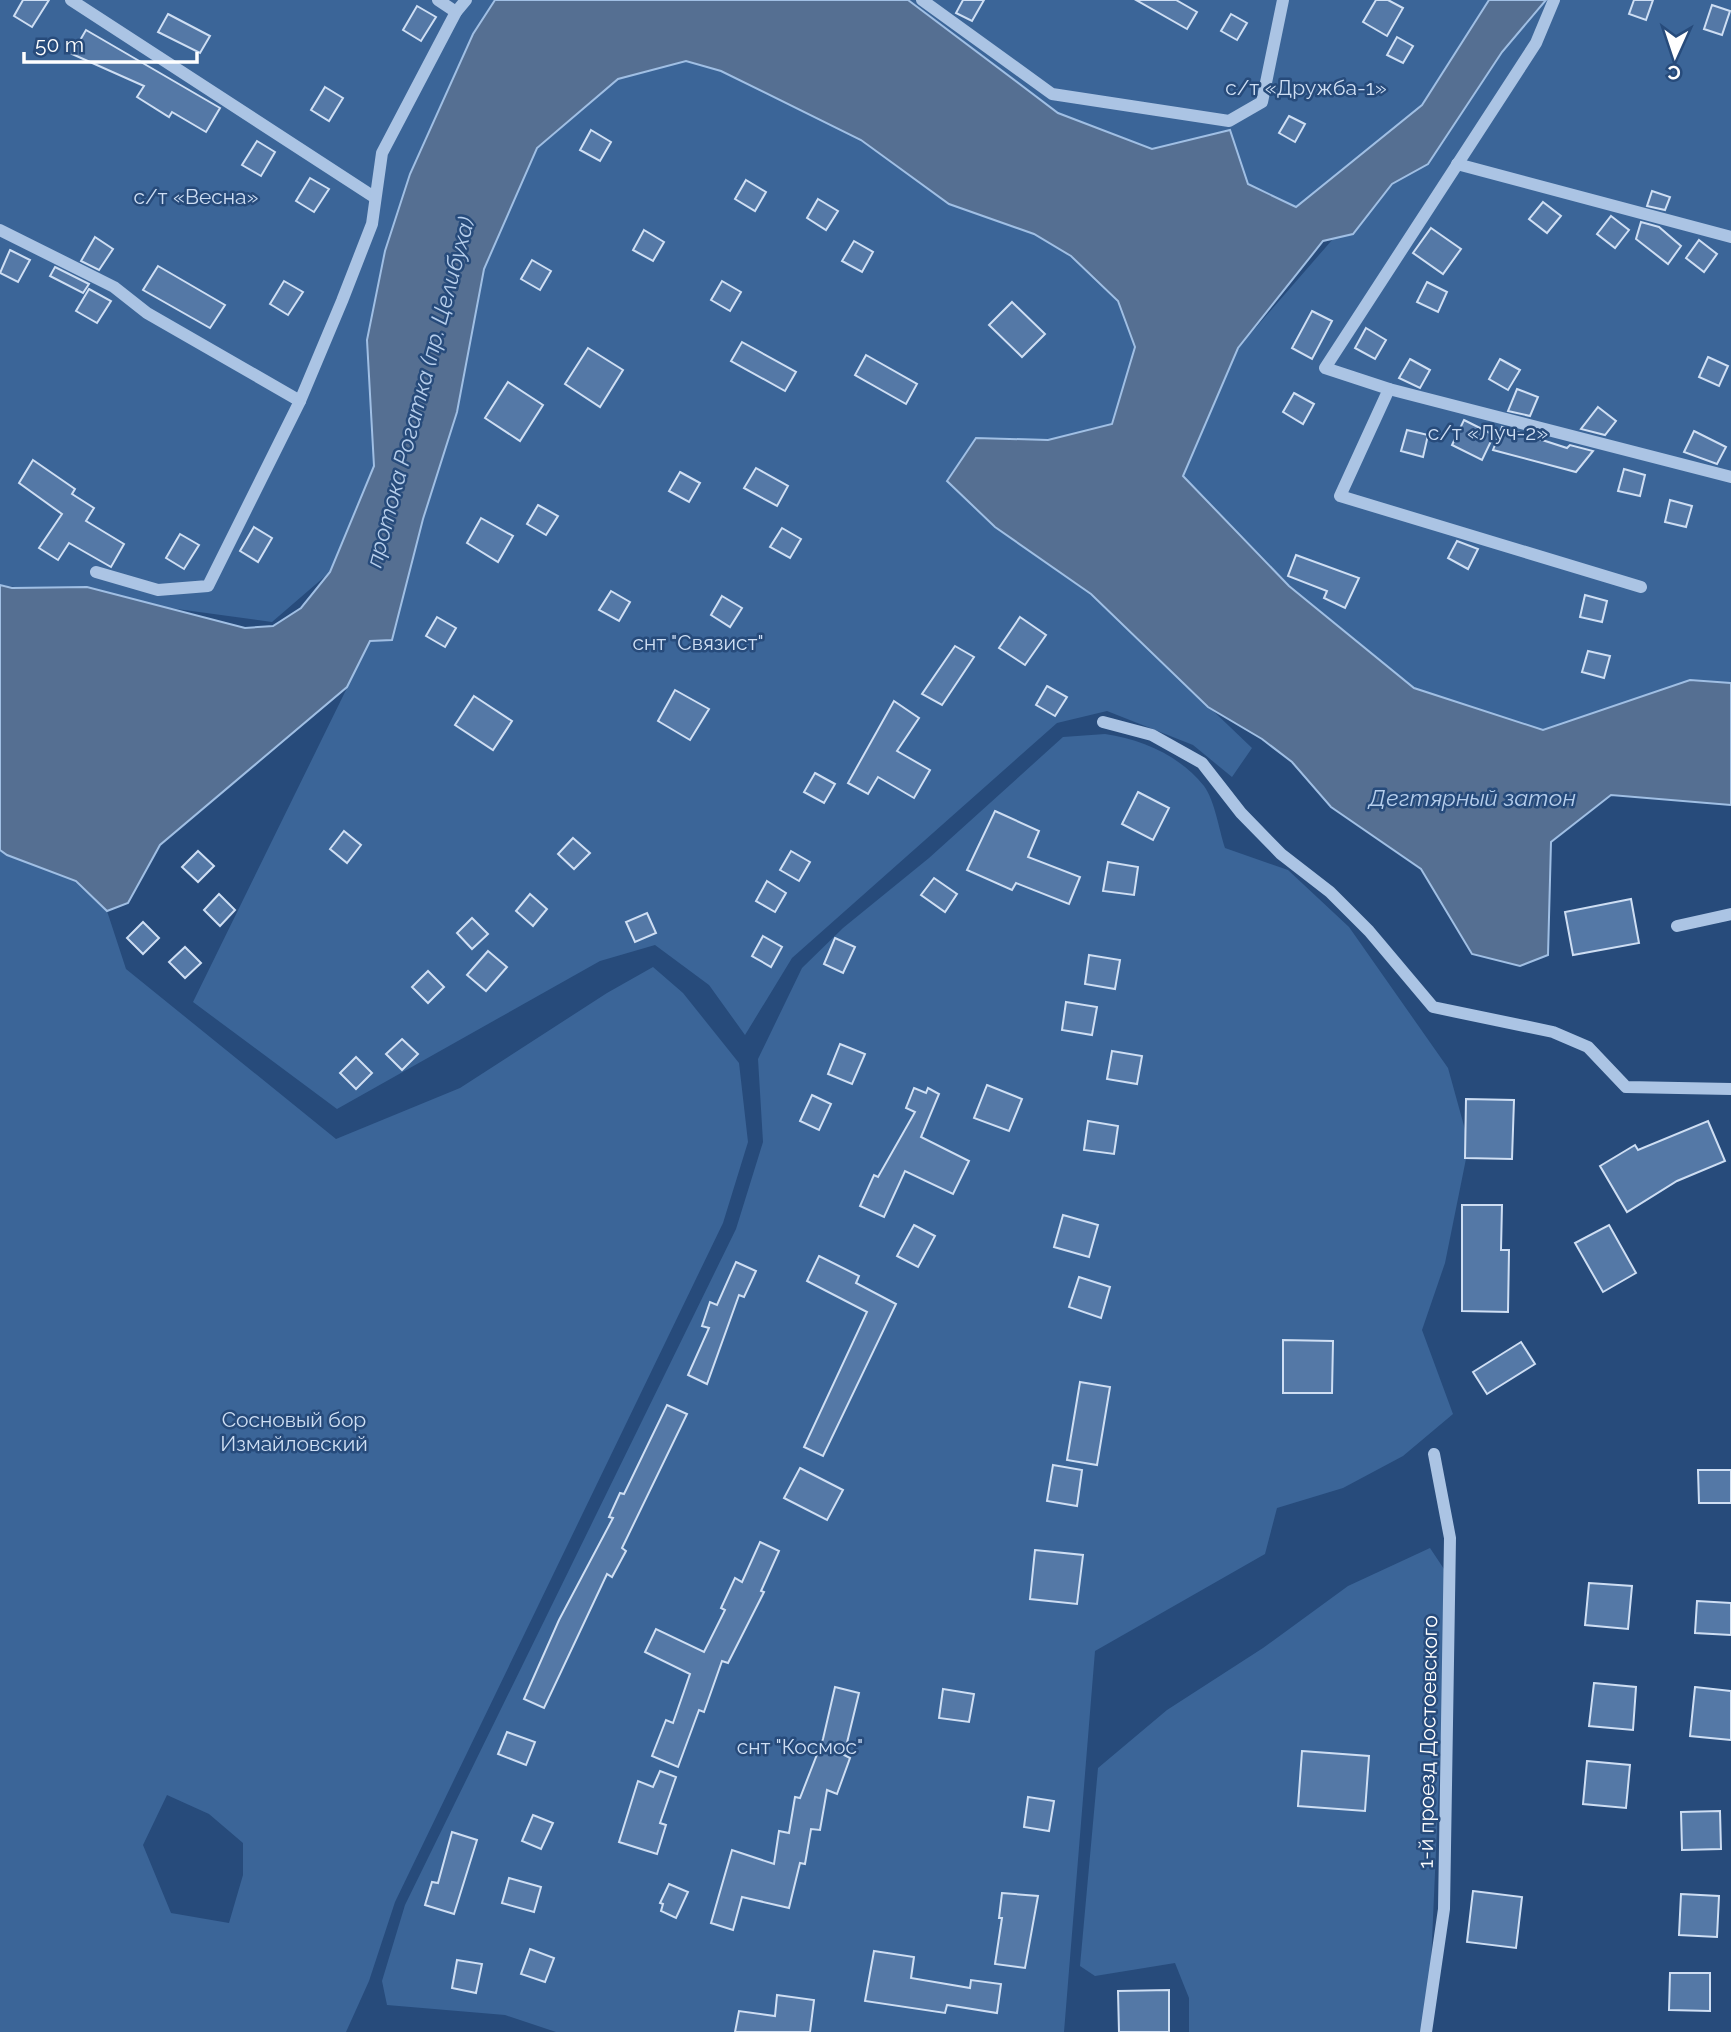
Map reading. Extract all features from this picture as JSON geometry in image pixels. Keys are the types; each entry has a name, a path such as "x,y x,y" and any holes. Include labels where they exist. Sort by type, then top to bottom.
{"street":[{"path":"71,0 374,197"},
{"path":"438,0 456,12"},
{"path":"96,572 158,590 208,586 300,401 372,224 382,153 456,12 466,0"},
{"path":"922,0 1052,94 1229,121 1262,102 1283,0"},
{"path":"1554,0 1536,43 1325,368 1389,389 1731,477"},
{"path":"1457,163 1731,237"},
{"path":"0,230 114,287 148,313 300,401"},
{"path":"1389,389 1340,496 1641,587"},
{"path":"1103,722 1152,735 1202,763 1241,813 1281,854 1330,892 1369,931 1433,1007 1553,1032 1588,1047 1626,1087 1731,1089"},
{"path":"1676,926 1731,914"},
{"name":"1-й проезд Достоевского","path":"1426,2032 1444,1909 1450,1538 1434,1454"}],"green space":[{"name":"с/т «Весна»","path":"0,0 495,0 473,34 410,174 367,340 374,465 330,572 272,622 0,585"},
{"name":"с/т «Дружба-1»","path":"908,0 1497,0 1422,105 1296,208 1248,184 1230,131 1152,149 1058,113"},
{"name":"с/т «Луч-2»","path":"1541,0 1731,0 1731,683 1690,680 1543,730 1414,688 1289,586 1183,476 1238,348"},
{"name":"снт \"Связист\"","path":"686,61 721,71 861,140 949,204 1034,234 1071,256 1118,301 1135,347 1112,424 1048,440 976,438 995,527 1091,594 1252,748 1232,777 1193,745 1107,711 1057,723 792,958 745,1035 709,985 655,945 600,961 337,1109 193,1002 370,641 392,639 423,519 457,412 484,269 537,148 618,79"},
{"name":"снт \"Космос\"","path":"1105,734 1146,745 1172,758 1194,775 1211,799 1225,848 1288,870 1349,927 1448,1068 1469,1144 1445,1263 1422,1330 1453,1414 1403,1456 1343,1488 1277,1508 1265,1554 1095,1651 1064,2032 556,2032 505,2015 387,2005 382,1981 405,1905 736,1229 763,1142 758,1059 802,968 843,928 929,858 1063,737"},
{"name":"Сосновый бор Измайловский","path":"0,850 76,881 107,911 126,969 336,1139 460,1088 607,993 653,967 683,993 739,1063 748,1142 723,1223 395,1902 369,1981 346,2032 0,2032","holes":["167,1795 209,1814 243,1843 243,1875 229,1923 171,1913 143,1845"]},
{"path":"1430,1548 1444,1569 1446,1623 1428,2032 1189,2032 1189,1998 1175,1963 1095,1976 1080,1966 1098,1768 1167,1710 1263,1648 1348,1586"}],"water":[{"path":"495,0 908,0 1058,113 1152,149 1230,130 1248,184 1296,207 1422,105 1489,0 1546,0 1502,52 1428,164 1392,184 1353,234 1323,241 1238,348 1183,476 1289,586 1414,688 1543,730 1690,680 1731,683 1731,805 1611,795 1551,842 1548,955 1520,966 1472,954 1421,869 1331,807 1292,762 1262,739 1208,707 1091,594 995,527 947,481 976,438 1048,440 1112,424 1135,347 1118,301 1071,256 1034,234 949,204 861,140 721,71 686,61 618,79 537,148 484,269 457,412 423,519 392,640 370,641 347,687 160,845 128,903 107,911 76,881 7,855 0,850 0,585 12,588 87,587 245,628 273,626 301,608 330,572 374,466 367,340 385,251 410,174 473,34"}],"building":[{"path":"23,0 49,0 32,27 14,16"},
{"path":"963,0 984,0 972,21 956,13"},
{"path":"1136,0 1176,0 1197,12 1187,29"},
{"path":"1376,0 1388,0 1403,8 1387,36 1363,22"},
{"path":"1634,0 1653,0 1646,20 1629,14"},
{"path":"1712,5 1730,11 1722,35 1704,29"},
{"path":"417,6 436,17 421,41 403,30"},
{"path":"168,14 210,36 200,53 158,32"},
{"path":"1231,14 1247,23 1237,40 1221,31"},
{"path":"86,30 220,108 206,132 172,112 169,117 137,97 144,86 72,54"},
{"path":"1397,37 1413,46 1403,63 1387,55"},
{"path":"325,87 343,98 329,121 311,110"},
{"path":"1289,116 1305,124 1295,142 1279,133"},
{"path":"591,130 611,142 600,161 580,150"},
{"path":"257,141 275,152 261,176 242,165"},
{"path":"310,178 329,189 314,212 296,201"},
{"path":"746,180 766,192 755,211 735,199"},
{"path":"1652,191 1670,197 1665,210 1647,206"},
{"path":"818,199 838,211 826,230 807,218"},
{"path":"1543,202 1561,216 1547,233 1529,219"},
{"path":"1611,216 1629,230 1615,248 1597,234"},
{"path":"1641,222 1659,227 1681,246 1668,264 1636,239"},
{"path":"1431,228 1461,249 1443,274 1413,253"},
{"path":"644,230 664,242 653,261 633,250"},
{"path":"95,237 113,249 99,270 81,261"},
{"path":"1699,240 1717,254 1704,272 1686,258"},
{"path":"854,241 873,252 862,272 842,261"},
{"path":"10,250 30,260 18,282 0,273"},
{"path":"532,260 551,271 540,290 521,279"},
{"path":"158,266 225,305 210,328 143,290"},
{"path":"55,267 89,284 83,293 50,276"},
{"path":"284,281 303,292 288,315 270,304"},
{"path":"722,281 741,292 730,311 711,300"},
{"path":"1427,282 1447,292 1438,312 1417,302"},
{"path":"89,289 111,301 97,323 76,311"},
{"path":"1012,302 1045,334 1022,357 989,325"},
{"path":"1312,311 1332,321 1312,359 1292,348"},
{"path":"1366,328 1386,340 1375,359 1355,348"},
{"path":"742,342 796,372 785,391 731,361"},
{"path":"588,348 623,370 600,407 565,384"},
{"path":"866,355 917,384 906,404 855,375"},
{"path":"1708,357 1728,366 1719,386 1699,377"},
{"path":"1410,359 1430,370 1420,388 1399,378"},
{"path":"1500,359 1520,370 1508,390 1489,379"},
{"path":"508,382 543,405 520,441 485,418"},
{"path":"1517,389 1538,397 1530,416 1508,411"},
{"path":"1294,393 1314,404 1303,424 1283,412"},
{"path":"1598,407 1616,421 1605,435 1581,429"},
{"path":"1464,420 1494,435 1482,460 1452,445"},
{"path":"1502,427 1567,448 1570,445 1593,451 1576,472 1493,450"},
{"path":"1407,430 1428,435 1423,457 1401,451"},
{"path":"1694,431 1726,447 1717,464 1684,452"},
{"path":"33,460 75,489 72,494 94,508 86,521 124,544 111,567 69,543 58,560 39,548 62,514 19,483"},
{"path":"756,468 788,486 777,506 744,488"},
{"path":"1624,469 1645,475 1640,496 1618,491"},
{"path":"680,472 700,483 689,502 669,491"},
{"path":"1670,500 1692,506 1686,527 1665,522"},
{"path":"538,505 558,516 546,535 527,524"},
{"path":"481,518 513,536 498,562 467,543"},
{"path":"254,527 272,538 258,562 240,551"},
{"path":"782,528 801,539 790,558 770,547"},
{"path":"180,534 199,545 184,569 166,558"},
{"path":"1457,541 1478,549 1468,569 1448,558"},
{"path":"1296,555 1359,578 1345,608 1324,598 1327,591 1288,576"},
{"path":"611,591 630,602 619,621 599,610"},
{"path":"1585,595 1607,601 1602,622 1580,617"},
{"path":"722,596 742,608 730,627 711,615"},
{"path":"437,617 456,628 445,647 426,636"},
{"path":"1020,617 1046,635 1025,665 999,648"},
{"path":"955,646 974,657 942,705 922,694"},
{"path":"1588,651 1610,656 1604,678 1582,672"},
{"path":"1047,686 1067,697 1055,716 1036,705"},
{"path":"675,690 709,709 690,740 658,721"},
{"path":"474,696 512,721 493,750 455,725"},
{"path":"894,701 919,718 897,751 930,770 914,798 878,777 868,794 848,783"},
{"path":"815,773 835,784 824,803 804,792"},
{"path":"1138,792 1169,808 1153,840 1122,824"},
{"path":"995,811 1039,831 1028,857 1080,877 1069,904 1016,883 1012,890 967,870"},
{"path":"344,831 361,845 347,863 330,849"},
{"path":"573,838 590,853 574,869 558,854"},
{"path":"198,851 214,866 198,882 182,867"},
{"path":"791,851 810,862 799,881 780,870"},
{"path":"1108,862 1138,867 1134,895 1103,891"},
{"path":"934,878 957,894 945,912 921,895"},
{"path":"767,881 786,893 775,912 756,901"},
{"path":"219,894 235,910 220,926 204,910"},
{"path":"530,894 547,909 533,926 516,911"},
{"path":"1631,899 1639,943 1573,955 1565,912"},
{"path":"647,913 656,933 635,942 626,922"},
{"path":"472,918 488,934 472,949 457,933"},
{"path":"143,922 159,938 143,954 127,938"},
{"path":"763,936 782,947 771,967 752,956"},
{"path":"835,938 855,947 843,973 824,964"},
{"path":"185,947 201,963 185,978 169,962"},
{"path":"488,951 507,967 486,991 467,975"},
{"path":"1089,955 1120,960 1115,989 1085,984"},
{"path":"428,971 444,987 428,1003 412,987"},
{"path":"1066,1002 1097,1007 1092,1035 1062,1030"},
{"path":"402,1039 418,1054 402,1070 386,1054"},
{"path":"840,1044 865,1054 852,1084 828,1074"},
{"path":"1112,1051 1142,1056 1137,1084 1107,1079"},
{"path":"356,1057 372,1073 356,1089 340,1073"},
{"path":"987,1085 1022,1099 1009,1131 974,1118"},
{"path":"914,1088 926,1093 928,1088 939,1094 921,1137 969,1161 953,1194 905,1171 884,1217 860,1206 874,1175 878,1177 915,1112 906,1108"},
{"path":"812,1095 831,1104 819,1130 800,1121"},
{"path":"1466,1099 1514,1100 1512,1159 1465,1158"},
{"path":"1088,1121 1118,1126 1114,1154 1084,1150"},
{"path":"1708,1121 1725,1161 1677,1181 1627,1212 1600,1166 1635,1145 1638,1150"},
{"path":"1462,1205 1502,1205 1501,1250 1509,1250 1508,1312 1462,1311"},
{"path":"1063,1215 1098,1225 1089,1257 1054,1247"},
{"path":"914,1225 935,1236 918,1267 897,1256"},
{"path":"1609,1225 1636,1273 1603,1292 1575,1243"},
{"path":"819,1256 859,1276 856,1283 896,1304 823,1456 804,1447 867,1312 807,1281"},
{"path":"736,1262 756,1271 744,1297 739,1295 707,1384 688,1375 709,1328 702,1326 710,1302 717,1305"},
{"path":"1079,1277 1110,1287 1101,1318 1069,1307"},
{"path":"1283,1340 1333,1341 1332,1393 1283,1393"},
{"path":"1521,1342 1535,1364 1487,1394 1473,1372"},
{"path":"1080,1382 1110,1387 1097,1465 1067,1460"},
{"path":"667,1405 687,1414 622,1548 626,1551 612,1577 607,1574 544,1708 524,1699 559,1620 613,1518 609,1517 620,1493 624,1494"},
{"path":"1053,1465 1082,1470 1077,1506 1047,1501"},
{"path":"800,1468 843,1490 827,1520 784,1498"},
{"path":"1698,1470 1731,1470 1731,1503 1699,1503"},
{"path":"760,1542 779,1551 761,1591 764,1592 728,1663 722,1661 704,1712 699,1710 678,1767 652,1756 666,1720 673,1723 690,1674 645,1652 656,1629 704,1652 725,1610 721,1608 735,1578 742,1582"},
{"path":"1035,1550 1083,1555 1077,1604 1030,1599"},
{"path":"1589,1583 1632,1586 1628,1629 1585,1625"},
{"path":"1697,1601 1731,1603 1731,1635 1695,1633"},
{"path":"1594,1683 1636,1687 1633,1730 1589,1726"},
{"path":"835,1687 859,1693 844,1755 850,1758 837,1794 827,1790 820,1830 811,1829 805,1864 800,1863 789,1908 742,1897 733,1930 711,1923 732,1850 774,1864 779,1831 789,1833 795,1797 800,1798 823,1739"},
{"path":"1695,1687 1731,1691 1731,1740 1690,1736"},
{"path":"943,1689 974,1694 969,1722 939,1718"},
{"path":"507,1732 535,1742 526,1765 498,1754"},
{"path":"1302,1751 1369,1756 1365,1811 1298,1806"},
{"path":"1587,1761 1630,1765 1626,1808 1583,1804"},
{"path":"660,1771 676,1777 660,1823 666,1825 657,1854 619,1842 638,1781 653,1787"},
{"path":"1028,1797 1054,1801 1049,1831 1024,1827"},
{"path":"1720,1811 1721,1849 1682,1850 1681,1812"},
{"path":"533,1815 553,1823 541,1849 522,1841"},
{"path":"452,1832 477,1840 454,1914 425,1905 432,1882 438,1883"},
{"path":"509,1878 541,1887 534,1912 502,1903"},
{"path":"669,1884 688,1892 676,1918 661,1911 663,1904 660,1903"},
{"path":"1473,1891 1522,1897 1516,1948 1467,1942"},
{"path":"1002,1893 1038,1896 1025,1968 995,1964 1002,1918 999,1918"},
{"path":"1681,1894 1719,1896 1717,1937 1679,1935"},
{"path":"530,1949 554,1958 545,1982 521,1974"},
{"path":"874,1951 914,1957 911,1978 970,1988 971,1980 1001,1984 997,2013 947,2005 945,2013 865,2001"},
{"path":"457,1960 482,1964 476,1993 452,1988"},
{"path":"1670,1973 1710,1973 1710,2011 1669,2010"},
{"path":"1169,1990 1169,2032 1119,2032 1118,1991"},
{"path":"777,1995 814,2000 810,2032 735,2032 739,2011 775,2016"}],"water label":[{"name":"протока Рогатка (пр. Целибуха)","path":"420,392"},
{"name":"Дегтярный затон","path":"1472,798"}]}
